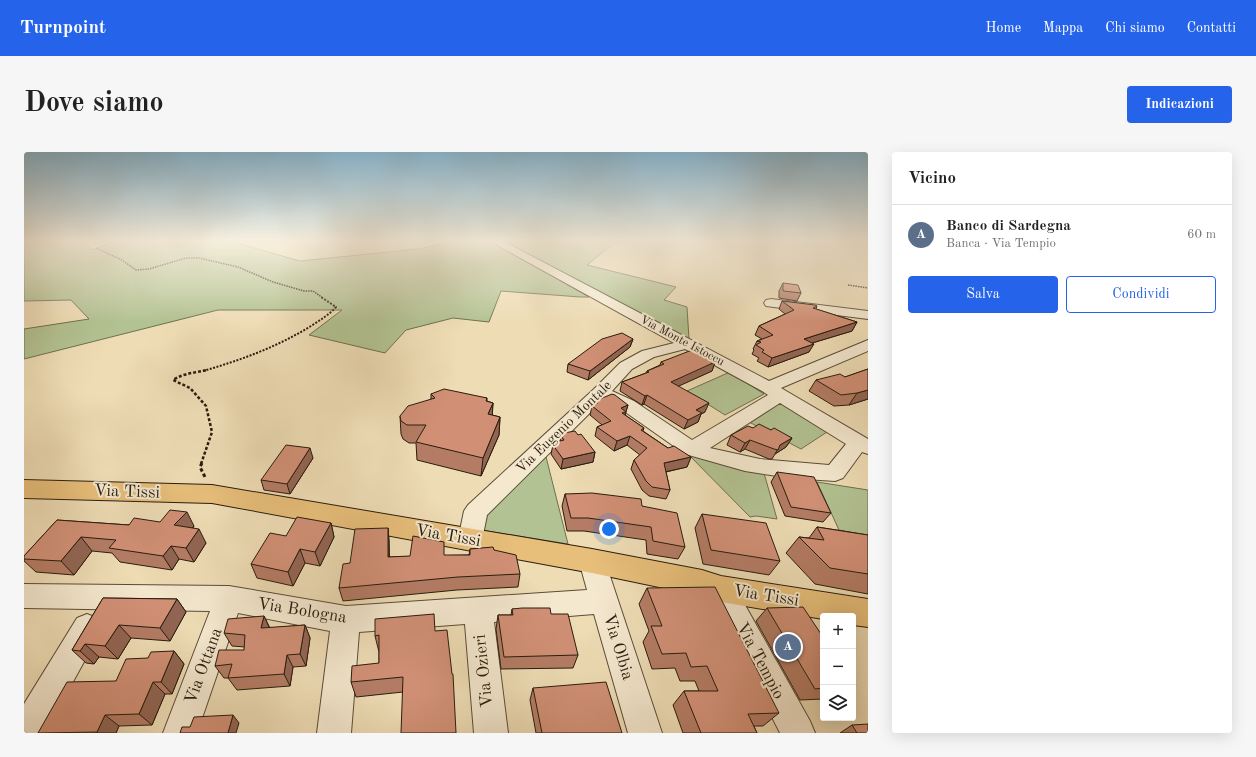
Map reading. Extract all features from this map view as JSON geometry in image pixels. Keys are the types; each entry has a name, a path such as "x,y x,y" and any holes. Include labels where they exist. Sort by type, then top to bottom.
{"main road":[{"name":"Via Tissi","path":"24,489 212,494 592,561 702,583 721,589 868,613"}],"street":[{"name":"Via Monte Istoccu","path":"543,267 774,391 863,445"},
{"path":"771,303 868,315"},
{"name":"Via Eugenio Montale","path":"470,540 476,511 600,393 626,366 648,354 686,344"},
{"path":"692,449 774,391 868,345"},
{"path":"600,393 619,399 662,430 692,449 734,462 793,472 835,473 863,445"},
{"name":"Via Olbia","path":"592,561 645,733"},
{"name":"Via Tempio","path":"721,589 798,733"},
{"name":"Via Bologna","path":"24,596 229,599 346,620 604,602"},
{"path":"26,733 106,597"},
{"name":"Via Ottana","path":"180,733 229,599"},
{"name":"Via Ozieri","path":"478,610 490,733"},
{"path":"334,733 346,620"}],"path":[{"path":"132,267 136,270 155,267"},
{"path":"212,494 200,467 212,432 206,406 190,388 173,380 182,374 198,372 264,352 306,329 326,316 336,307 313,291 304,291 273,282 238,267"},
{"path":"848,285 868,288"}],"green space":[{"path":"24,267 537,267 589,297 501,291 489,322 453,318 406,330 385,353 309,335 342,310 218,310 24,359 24,329 89,319 71,300 24,301"},
{"path":"552,267 596,267 676,287 664,300 687,307 689,339"},
{"path":"730,372 764,394 725,415 687,391"},
{"path":"778,402 827,432 801,449 749,422"},
{"path":"545,453 568,544 481,530 485,515"},
{"path":"687,453 764,473 777,519 756,516 750,517"},
{"path":"817,482 868,490 868,536 839,530"}],"building":[{"path":"783,283 798,285 801,293 783,291"},
{"path":"782,301 815,305 817,306 813,308 857,322 804,339 814,344 772,358 762,352 764,350 756,345 761,342 757,341 773,335 759,326 794,310"},
{"path":"622,333 633,339 590,371 568,364 602,339"},
{"path":"701,349 714,356 708,359 715,362 671,382 709,403 696,410 702,413 688,420 647,395 645,396 622,382 649,372 647,371 664,364 661,362 692,350 695,352"},
{"path":"868,369 868,390 857,393 841,395 816,380 840,374 845,377"},
{"path":"444,389 487,398 486,401 493,403 488,414 500,417 483,458 416,442 426,425 407,425 401,421 400,416 408,406 435,398 431,394"},
{"path":"612,394 628,405 621,408 626,412 622,413 644,428 641,430 668,448 674,446 691,457 664,463 670,490 652,487 646,481 634,460 647,448 630,436 617,441 597,427 611,421 592,406 598,403 597,402 600,399"},
{"path":"759,424 771,430 774,428 792,438 780,445 778,450 750,440 745,443 731,435 748,426 753,428"},
{"path":"575,431 578,435 581,434 595,452 563,459 553,445 556,442 564,440 561,436 564,433"},
{"path":"286,445 310,448 287,484 261,480"},
{"path":"777,472 814,477 831,513 791,507"},
{"path":"592,493 641,499 642,506 677,513 685,547 653,541 651,527 588,518 571,518 565,494"},
{"path":"170,510 187,512 174,525 199,529 186,548 171,546 163,556 109,548 116,540 81,537 61,561 24,559 24,556 57,520 129,525 134,518 160,522"},
{"path":"702,514 766,523 780,561 711,550"},
{"path":"297,517 331,523 315,552 300,549 288,572 251,564 270,533 286,536"},
{"path":"817,527 868,535 868,574 830,568 799,537 824,540"},
{"path":"388,528 388,557 410,556 413,536 444,542 444,555 470,555 470,549 493,547 494,550 516,555 520,574 458,577 339,588 343,564 350,563 355,529"},
{"path":"715,587 779,713 748,714 757,733 701,733 684,691 718,691 707,666 691,667 686,653 662,654 651,626 662,626 647,588"},
{"path":"103,598 177,599 160,628 119,625 105,646 85,644 80,651 72,650"},
{"path":"803,607 820,632 820,688 815,689 767,608"},
{"path":"550,608 551,614 568,614 578,655 504,657 498,615 513,615 512,609"},
{"path":"434,614 435,631 447,630 453,674 456,733 401,733 403,677 351,682 352,666 379,663 379,635 375,636 375,619"},
{"path":"264,616 261,628 305,625 300,654 287,655 284,674 228,678 232,664 215,666 219,650 244,650 245,635 224,633 228,619"},
{"path":"174,651 161,682 153,682 139,714 105,715 97,732 38,733 67,682 116,681 126,659 148,658 151,652"},
{"path":"606,682 622,733 542,733 533,688"},
{"path":"233,715 228,733 180,733 182,727 190,727 194,717"},
{"path":"868,724 868,733 857,733 852,725"}],"place":[{"name":"Banco di Sardegna","path":"788,647"}]}
